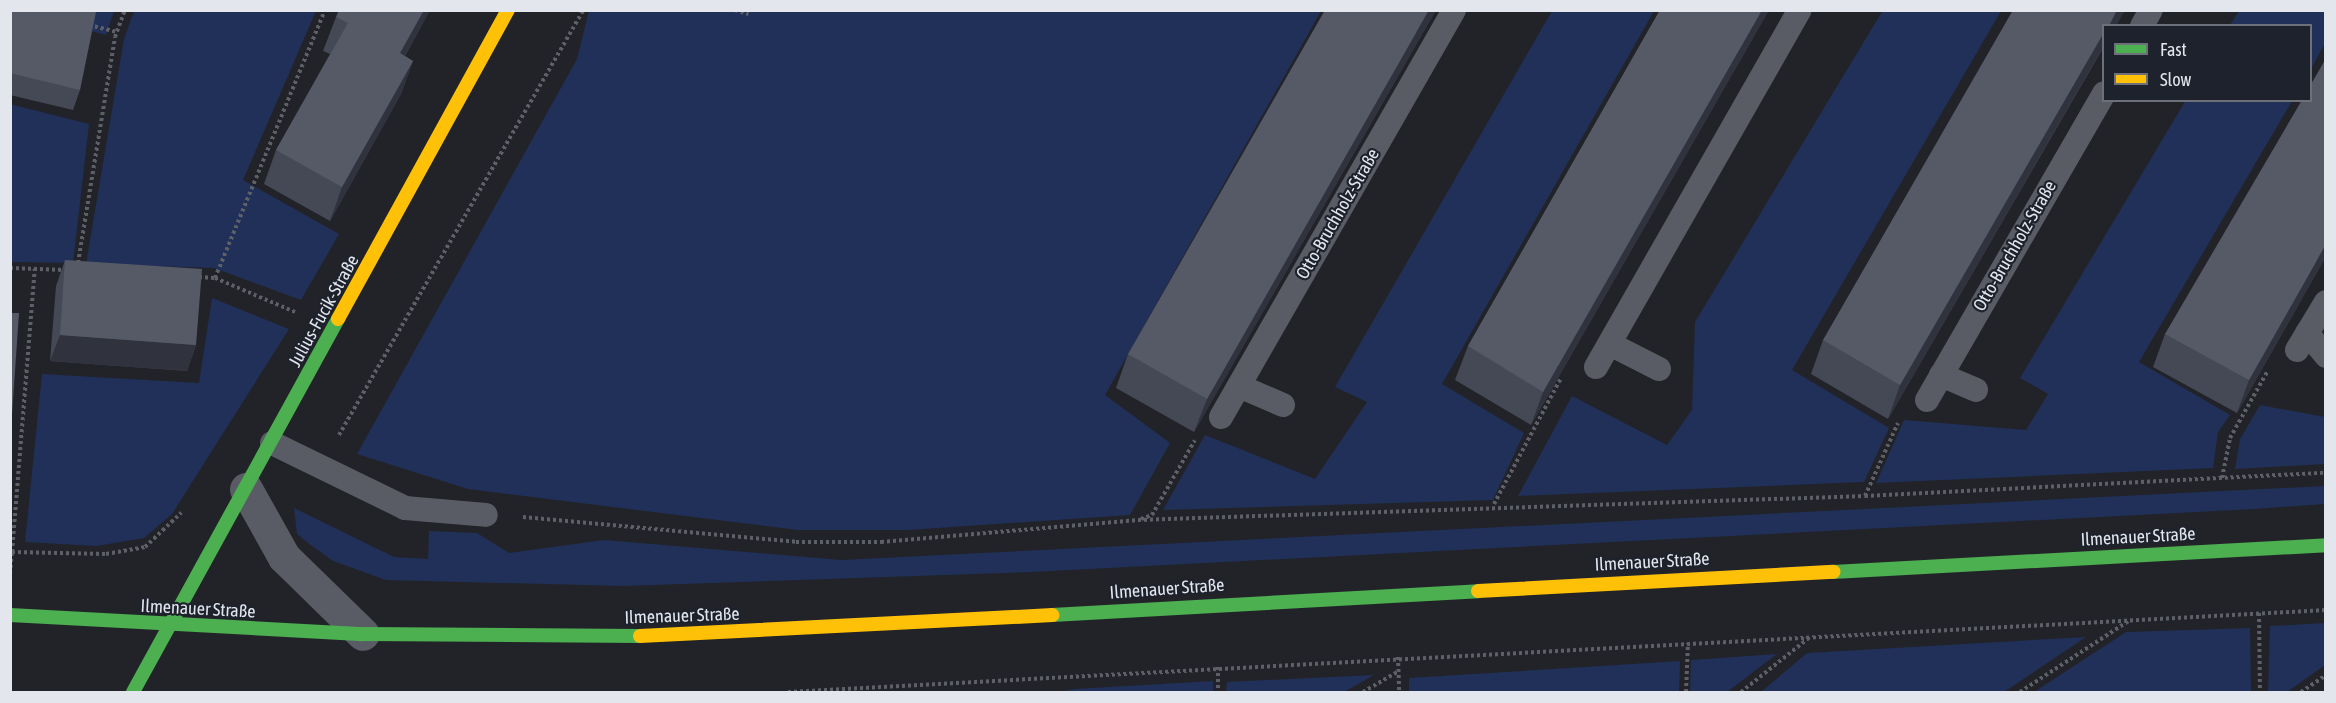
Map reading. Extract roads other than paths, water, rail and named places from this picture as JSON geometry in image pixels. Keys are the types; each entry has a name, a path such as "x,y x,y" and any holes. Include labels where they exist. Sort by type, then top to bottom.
{"main road":[{"name":"Julius-Fucik-Straße","path":"133,693 166,626 272,443 508,10"},
{"name":"Ilmenauer Straße","path":"10,615 166,626 363,634 664,636 882,626 2325,545"}],"street":[{"path":"246,489 284,557 363,634"}],"lane":[{"name":"Otto-Bruchholz-Straße","path":"1221,417 1454,10"},
{"path":"1596,367 1800,10"},
{"path":"2143,24 2151,10"},
{"name":"Otto-Bruchholz-Straße","path":"1927,400 2102,95"},
{"path":"2325,302 2302,342 2325,356"},
{"path":"1610,344 1659,369"},
{"path":"1941,375 1976,390"},
{"path":"1239,386 1283,405"},
{"path":"272,443 405,508 486,515"}]}
